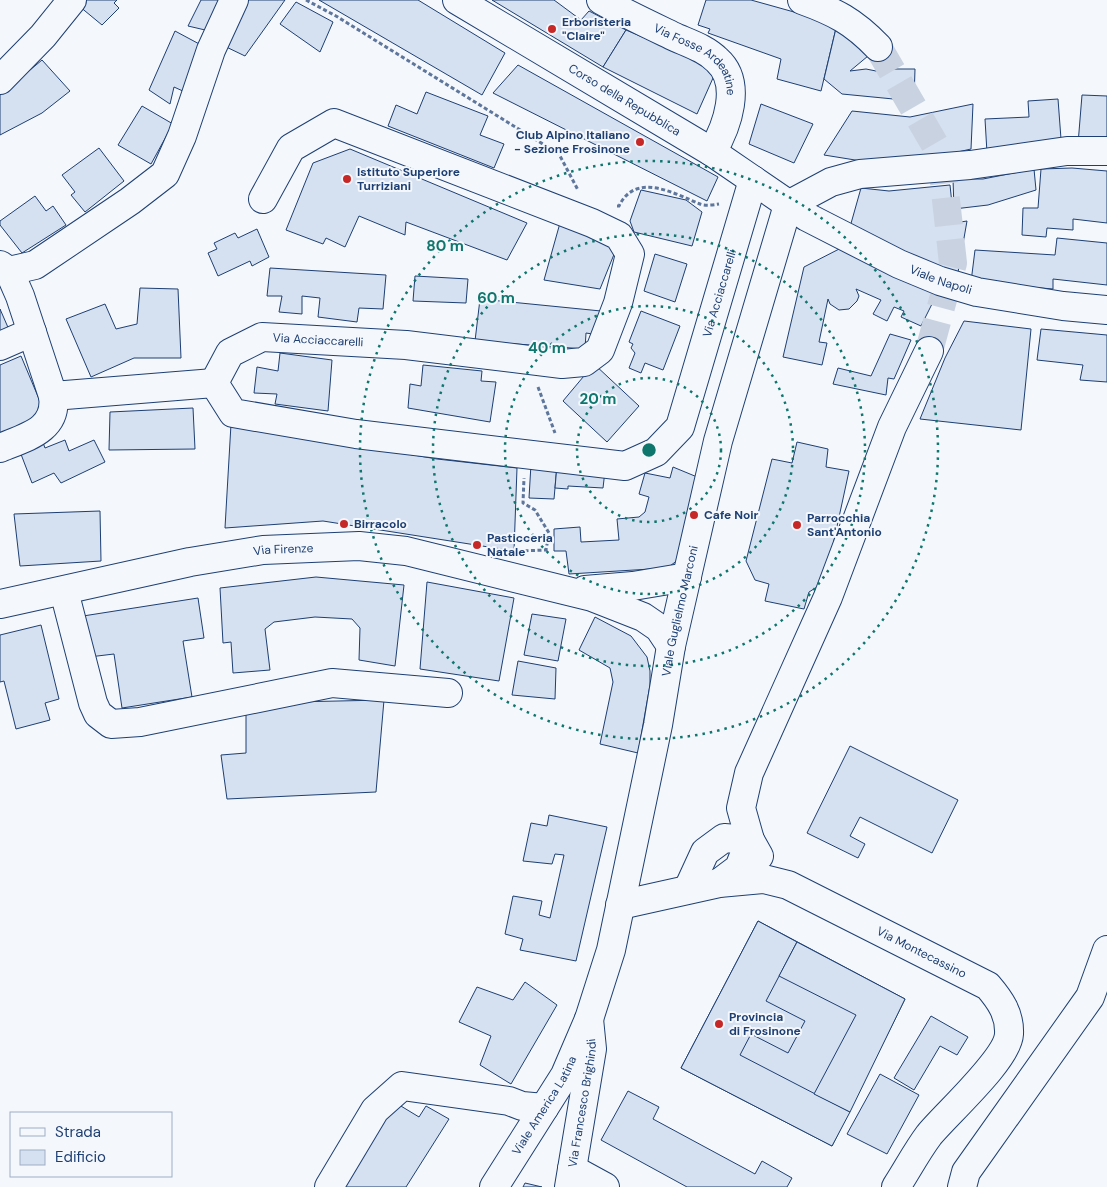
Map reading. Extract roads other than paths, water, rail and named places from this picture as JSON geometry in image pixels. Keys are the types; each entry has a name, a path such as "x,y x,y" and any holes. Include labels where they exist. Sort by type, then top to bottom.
{"street":[{"path":"0,80 43,36 72,0"},
{"path":"0,448 36,431 50,421 55,409 53,396 32,332 5,268 35,265 130,201 165,174 182,136 212,50 234,0"},
{"name":"Corso della Repubblica","path":"457,0 613,96 712,152 788,205"},
{"name":"Via Fosse Ardeatine","path":"601,0 693,44 718,61 728,76 731,90 725,124 712,152"},
{"path":"802,0 828,10 857,25 878,46"},
{"name":"Via Acciaccarelli","path":"263,199 291,148 334,123 559,210 619,236 630,254 618,303 600,350 584,362 562,364 406,345 262,337 230,353 214,383 233,413 356,434 525,456 625,466 656,452 680,426 753,180"},
{"path":"788,205 831,182 860,174 970,165 1067,151 1107,151"},
{"name":"Viale Napoli","path":"788,205 807,217 899,264 940,281 977,292 1063,306 1107,310"},
{"name":"Viale Guglielmo Marconi","path":"589,1019 611,950 658,725 671,646 718,441 788,205"},
{"path":"0,346 32,332"},
{"path":"788,885 765,866 750,840 741,808 749,773 828,597 892,426 929,351"},
{"path":"53,396 214,383"},
{"name":"Via Firenze","path":"0,604 190,562 264,550 359,546 406,551 612,604 643,617 659,628 671,646"},
{"path":"566,591 633,586 687,577"},
{"path":"64,591 93,703 98,714 111,724 140,722 332,684 448,693"},
{"path":"688,889 705,852 724,838 750,840"},
{"path":"719,883 738,868 750,840"},
{"name":"Via Montecassino","path":"620,905 719,883 764,880 788,885 988,986 1001,1000 1007,1016 1009,1035 1003,1053 928,1137 896,1187"},
{"path":"962,1187 966,1172 1090,997 1107,950"},
{"name":"Viale America Latina","path":"494,1187 565,1075 589,1019"},
{"name":"Via Francesco Brighindi","path":"570,1178 592,1049 589,1019"},
{"path":"329,1187 375,1110 402,1086 544,1108"},
{"path":"570,1178 605,1187"}],"tunnel":[{"path":"878,47 941,155 953,263 929,351"}],"place":[{"name":"Erboristeria \"Claire\"","path":"552,29"},
{"name":"Club Alpino Italiano - Sezione Frosinone","path":"640,142"},
{"name":"Istituto Superiore Turriziani","path":"347,179"},
{"name":"Cafe Noir","path":"694,515"},
{"name":"Birracolo","path":"344,524"},
{"name":"Parrocchia Sant'Antonio","path":"797,525"},
{"name":"Pasticceria Natale","path":"477,545"},
{"name":"Provincia di Frosinone","path":"719,1024"}]}
